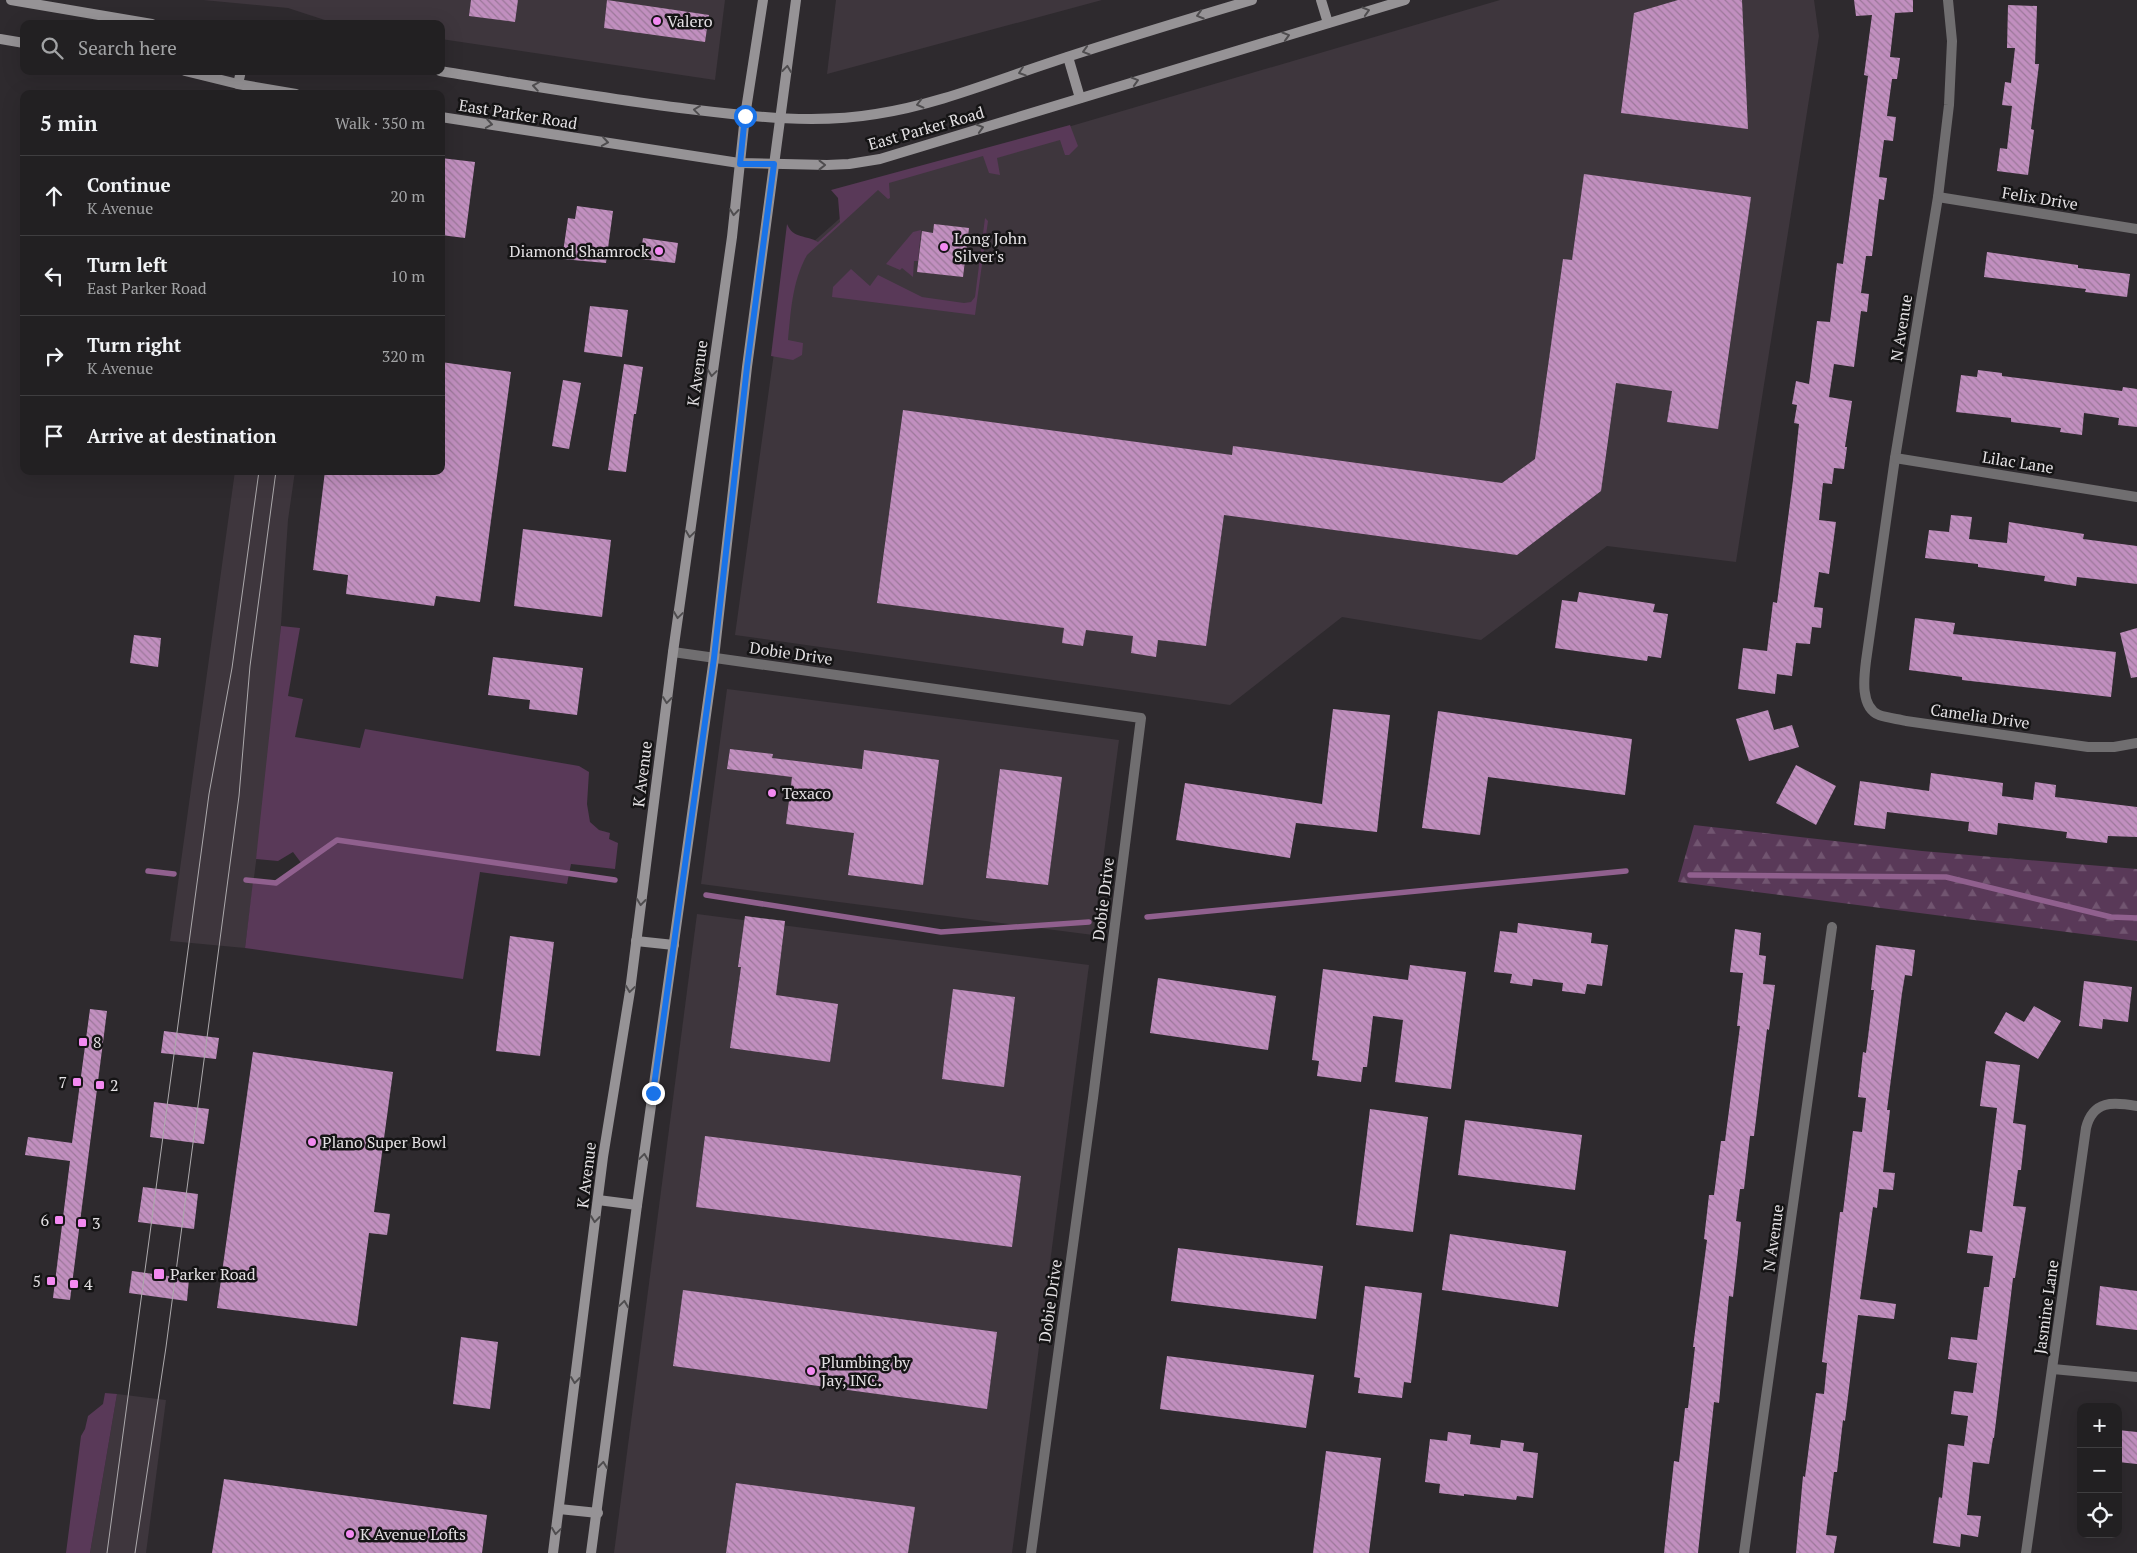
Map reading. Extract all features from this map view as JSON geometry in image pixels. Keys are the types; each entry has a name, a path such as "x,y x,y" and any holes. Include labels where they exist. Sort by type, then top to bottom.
{"main road":[{"path":"10,0 128,20"},
{"name":"K Avenue","path":"553,1553 598,1200 636,941 673,652 732,233 745,116 763,0"},
{"path":"591,1553 598,1513 637,1206 714,658 746,377 796,0"},
{"name":"East Parker Road","path":"445,72 663,106 745,116 841,118 897,110 944,98 1068,56 1252,0"},
{"path":"1321,0 1328,23"},
{"name":"East Parker Road","path":"445,118 740,164 849,164 880,159 1405,0"},
{"path":"0,40 20,42"},
{"path":"1068,56 1080,98"},
{"path":"201,75 273,90"},
{"path":"238,84 240,75"},
{"path":"636,941 674,945"},
{"path":"598,1200 637,1206"},
{"path":"559,1509 598,1513"}],"street":[{"name":"N Avenue","path":"1866,661 1895,458 1938,197 1949,105 1952,41 1948,0"},
{"name":"Felix Drive","path":"1938,197 2137,229"},
{"name":"Lilac Lane","path":"1895,458 2137,497"},
{"name":"Dobie Drive","path":"673,652 1141,718 1093,1098 1031,1553"},
{"name":"Camelia Drive","path":"1866,661 1865,695 1870,706 1877,714 1906,721 2088,747 2114,747 2137,743"},
{"name":"N Avenue","path":"1744,1553 1832,927"},
{"name":"Jasmine Lane","path":"2026,1553 2089,1115 2100,1106 2114,1104 2137,1106"},
{"path":"2053,1369 2137,1378"}],"shaded area":[{"path":"203,0 725,0 715,80 445,40 445,20 325,20 288,8"},
{"path":"836,0 1102,0 827,74"},
{"path":"1500,0 1814,0 1819,36 1736,562 1607,546 1481,640 1342,617 1230,705 735,635 786,266 881,182"},
{"path":"234,475 294,475 288,520 275,713 245,948 170,941"},
{"path":"727,689 1119,740 1093,935 701,884"},
{"path":"697,914 1089,965 1012,1553 614,1553"},
{"path":"117,1394 166,1400 146,1553 90,1553"}],"green space":[{"path":"1070,125 1078,146 1069,155 1065,155 1060,140 997,158 1000,175 989,173 983,156 889,183 890,198 888,199 878,190 807,255 802,265 795,286 788,340 803,343 802,355 793,360 771,356 787,224 793,232 818,242 840,222 838,198 831,190"},
{"path":"985,218 988,221 975,315 832,297 833,287 851,269 870,286 878,275 922,297 964,303 971,302 975,297"},
{"path":"921,230 918,261 914,261 913,277 902,268 900,270 886,264 913,232"},
{"path":"281,626 300,628 288,696 303,699 295,737 360,748 365,729 579,766 589,772 587,804 590,822 599,830 610,833 609,839 618,843 615,869 571,864 567,884 480,872 463,979 245,948 253,881 276,883 302,864 293,852 278,861 256,859"},
{"path":"1694,825 1922,851 2137,869 2137,941 1678,882"},
{"path":"105,1393 117,1394 90,1553 66,1553 81,1436 88,1416 103,1404"}],"building":[{"path":"471,0 518,0 515,22 469,16"},
{"path":"607,0 709,15 705,42 604,28"},
{"path":"1678,0 1742,0 1748,129 1621,113 1634,13"},
{"path":"1854,0 1913,0 1913,12 1895,13 1890,57 1900,58 1897,79 1892,79 1887,116 1896,117 1893,141 1884,140 1879,177 1887,178 1884,200 1879,199 1872,256 1866,256 1861,293 1869,294 1867,312 1861,311 1854,367 1834,364 1829,397 1852,401 1845,447 1847,447 1844,469 1834,468 1832,484 1823,483 1819,520 1836,522 1829,574 1819,572 1814,607 1823,608 1821,628 1812,627 1810,644 1796,643 1792,676 1777,674 1775,694 1738,689 1743,648 1767,651 1773,602 1777,603 1793,480 1799,424 1794,423 1797,405 1792,404 1796,381 1809,384 1817,321 1830,322 1837,263 1843,264 1868,76 1864,75 1872,15 1856,16"},
{"path":"2008,5 2037,6 2035,64 2039,64 2031,129 2034,130 2028,175 1997,171 2000,148 2007,149 2012,106 2002,105 2005,82 2011,83 2015,48 2007,48"},
{"path":"445,158 475,162 465,238 445,236"},
{"path":"1584,174 1751,197 1718,429 1667,422 1672,391 1616,383 1601,491 1517,555 1224,515 1206,646 1158,640 1156,657 1131,653 1133,636 1086,630 1083,646 1062,643 1064,628 877,603 903,410 1232,455 1233,446 1502,483 1535,459 1563,259 1572,260"},
{"path":"577,206 613,211 606,263 562,259 568,218 575,219"},
{"name":"Long John Silver's","path":"934,224 969,228 963,277 917,272 922,231 933,233"},
{"name":"Diamond Shamrock","path":"643,238 678,243 675,263 640,259"},
{"path":"1987,252 2078,265 2078,268 2130,274 2127,297 2085,292 2086,289 1984,277"},
{"path":"590,306 628,310 622,357 584,352"},
{"path":"445,363 511,372 480,602 436,596 434,606 346,594 348,575 313,570 325,475 445,475"},
{"path":"624,364 643,367 626,472 608,470"},
{"path":"1978,370 2002,373 2002,376 2122,391 2123,387 2137,389 2137,427 2118,425 2119,418 2084,413 2082,435 2060,432 2061,428 2011,422 2011,418 1956,412 1961,375 1977,377"},
{"path":"563,380 581,383 569,449 552,446"},
{"path":"1951,515 1972,517 1969,539 2007,543 2009,522 2084,534 2083,539 2137,546 2137,584 2077,577 2076,586 2044,581 2045,576 1978,567 1978,564 1925,558 1929,530 1949,532"},
{"path":"523,529 611,540 602,617 514,606"},
{"path":"1579,592 1655,604 1653,612 1668,614 1661,658 1648,656 1647,661 1555,648 1562,600 1577,602"},
{"path":"1915,618 1955,623 1953,634 2116,652 2111,697 1962,680 1962,677 1909,670"},
{"path":"2137,628 2137,677 2131,678 2120,633"},
{"path":"134,635 161,638 158,667 130,663"},
{"path":"493,657 583,668 577,715 529,709 530,700 488,695"},
{"path":"1333,709 1390,715 1377,832 1296,823 1290,858 1176,840 1185,783 1322,804"},
{"path":"1768,710 1774,730 1792,725 1799,747 1749,761 1736,719"},
{"path":"1438,711 1632,739 1625,795 1488,777 1480,835 1422,828"},
{"path":"730,749 773,754 772,758 862,769 864,750 939,760 923,885 848,875 854,833 786,824 792,777 727,769"},
{"path":"1796,765 1836,786 1816,825 1776,803"},
{"path":"1000,769 1062,777 1048,885 986,878"},
{"path":"1931,773 2003,783 2002,796 2033,800 2035,782 2056,785 2055,797 2137,807 2137,837 2108,836 2107,843 2066,838 2067,832 1998,823 1997,835 1968,831 1969,822 1887,812 1885,829 1854,825 1860,781 1929,791"},
{"path":"745,916 785,921 776,995 838,1004 830,1062 730,1048 741,967 738,967"},
{"path":"1518,923 1592,933 1591,943 1608,945 1602,986 1587,984 1585,994 1562,991 1563,983 1533,979 1532,986 1510,983 1512,974 1494,972 1500,931 1517,933"},
{"path":"1735,929 1761,933 1759,955 1766,956 1763,984 1775,985 1769,1030 1767,1029 1754,1136 1750,1136 1744,1189 1740,1189 1736,1221 1741,1222 1733,1297 1729,1296 1719,1403 1714,1402 1698,1553 1664,1553 1674,1461 1679,1462 1685,1408 1688,1408 1695,1347 1693,1347 1707,1240 1704,1239 1709,1195 1714,1195 1721,1141 1725,1141 1740,1026 1737,1026 1743,973 1730,972"},
{"path":"510,936 554,942 540,1056 496,1051"},
{"path":"1876,945 1915,950 1912,976 1905,975 1887,1110 1890,1110 1883,1172 1895,1173 1893,1190 1879,1189 1877,1208 1873,1207 1860,1299 1896,1304 1894,1319 1858,1315 1845,1421 1843,1420 1837,1472 1834,1472 1826,1535 1837,1536 1834,1553 1796,1553 1803,1476 1805,1477 1816,1393 1824,1394 1827,1363 1822,1362 1840,1212 1843,1212 1853,1131 1862,1132 1866,1098 1858,1097 1863,1052 1866,1053 1874,990 1871,990"},
{"path":"1410,965 1466,972 1451,1089 1395,1082 1403,1020 1373,1016 1367,1067 1363,1067 1361,1082 1317,1076 1319,1061 1312,1060 1323,969 1408,980"},
{"path":"1158,978 1276,996 1268,1050 1150,1033"},
{"path":"2084,981 2132,987 2128,1022 2103,1019 2102,1029 2079,1026"},
{"path":"953,989 1015,997 1004,1087 942,1079"},
{"path":"2034,1006 2061,1021 2038,1059 1994,1033 2006,1012 2024,1022"},
{"path":"90,1009 107,1011 70,1300 53,1298 70,1161 25,1155 28,1137 72,1143"},
{"path":"164,1031 219,1038 216,1059 161,1053"},
{"name":"Plano Super Bowl","path":"253,1052 393,1072 374,1212 390,1214 387,1235 369,1233 357,1326 217,1308"},
{"path":"1986,1061 2020,1065 2013,1123 2026,1125 2021,1170 2018,1170 2013,1206 2026,1207 2015,1278 2013,1278 1994,1438 1989,1464 1973,1462 1967,1515 1981,1516 1978,1537 1961,1534 1960,1547 1933,1543 1939,1497 1942,1498 1948,1444 1964,1446 1968,1416 1951,1414 1954,1391 1973,1393 1977,1363 1948,1359 1951,1337 1977,1340 1984,1287 1989,1287 1993,1256 1967,1253 1970,1230 1982,1232 1997,1108 1980,1106"},
{"path":"154,1102 209,1109 204,1144 150,1137"},
{"path":"1370,1109 1428,1117 1413,1232 1356,1225"},
{"path":"1465,1120 1582,1135 1575,1190 1458,1175"},
{"path":"705,1136 1021,1176 1012,1247 696,1207"},
{"path":"143,1187 198,1194 194,1229 138,1222"},
{"path":"1450,1234 1566,1251 1558,1307 1442,1290"},
{"path":"1178,1248 1323,1266 1316,1319 1171,1301"},
{"path":"132,1271 189,1279 187,1301 129,1293"},
{"path":"1365,1286 1422,1293 1411,1383 1404,1382 1402,1398 1358,1393 1360,1378 1354,1377"},
{"path":"2100,1286 2137,1291 2137,1330 2096,1325"},
{"path":"683,1290 997,1332 987,1409 673,1366"},
{"path":"461,1337 498,1342 490,1409 453,1404"},
{"path":"1167,1356 1314,1375 1306,1428 1160,1409"},
{"path":"2122,1430 2137,1432 2137,1464 2122,1462"},
{"path":"1448,1432 1471,1435 1470,1444 1500,1448 1501,1440 1524,1443 1523,1451 1538,1453 1533,1498 1517,1496 1516,1500 1439,1493 1440,1484 1425,1482 1430,1439 1447,1441"},
{"path":"1326,1451 1381,1458 1369,1553 1313,1553"},
{"name":"K Avenue Lofts","path":"224,1479 487,1515 482,1553 212,1553"},
{"path":"736,1483 915,1507 908,1553 726,1553"}],"waterway":[{"path":"246,880 276,883 337,840 615,880"},
{"path":"148,871 174,874"},
{"path":"1147,917 1626,871"},
{"path":"1690,875 1946,877 2111,917 2137,918"},
{"path":"706,895 941,932 1089,922"}],"tram line":[{"path":"107,1553 209,794 232,668 258,475"},
{"path":"135,1553 166,1347 239,796 250,666 275,475"}],"place":[{"name":"Valero","path":"657,21"},
{"name":"Long John Silver's","path":"944,247"},
{"name":"Diamond Shamrock","path":"659,251"},
{"name":"Texaco","path":"772,793"},
{"name":"8","path":"83,1042"},
{"name":"7","path":"77,1082"},
{"name":"2","path":"100,1085"},
{"name":"Plano Super Bowl","path":"312,1142"},
{"name":"6","path":"59,1220"},
{"name":"3","path":"82,1223"},
{"name":"Parker Road","path":"159,1274"},
{"name":"5","path":"51,1281"},
{"name":"4","path":"74,1284"},
{"name":"Plumbing by Jay, INC.","path":"811,1371"},
{"name":"K Avenue Lofts","path":"350,1534"}],"route":[{"path":"653,1093 714,658 747,367 774,164 740,164 745,116"}]}
